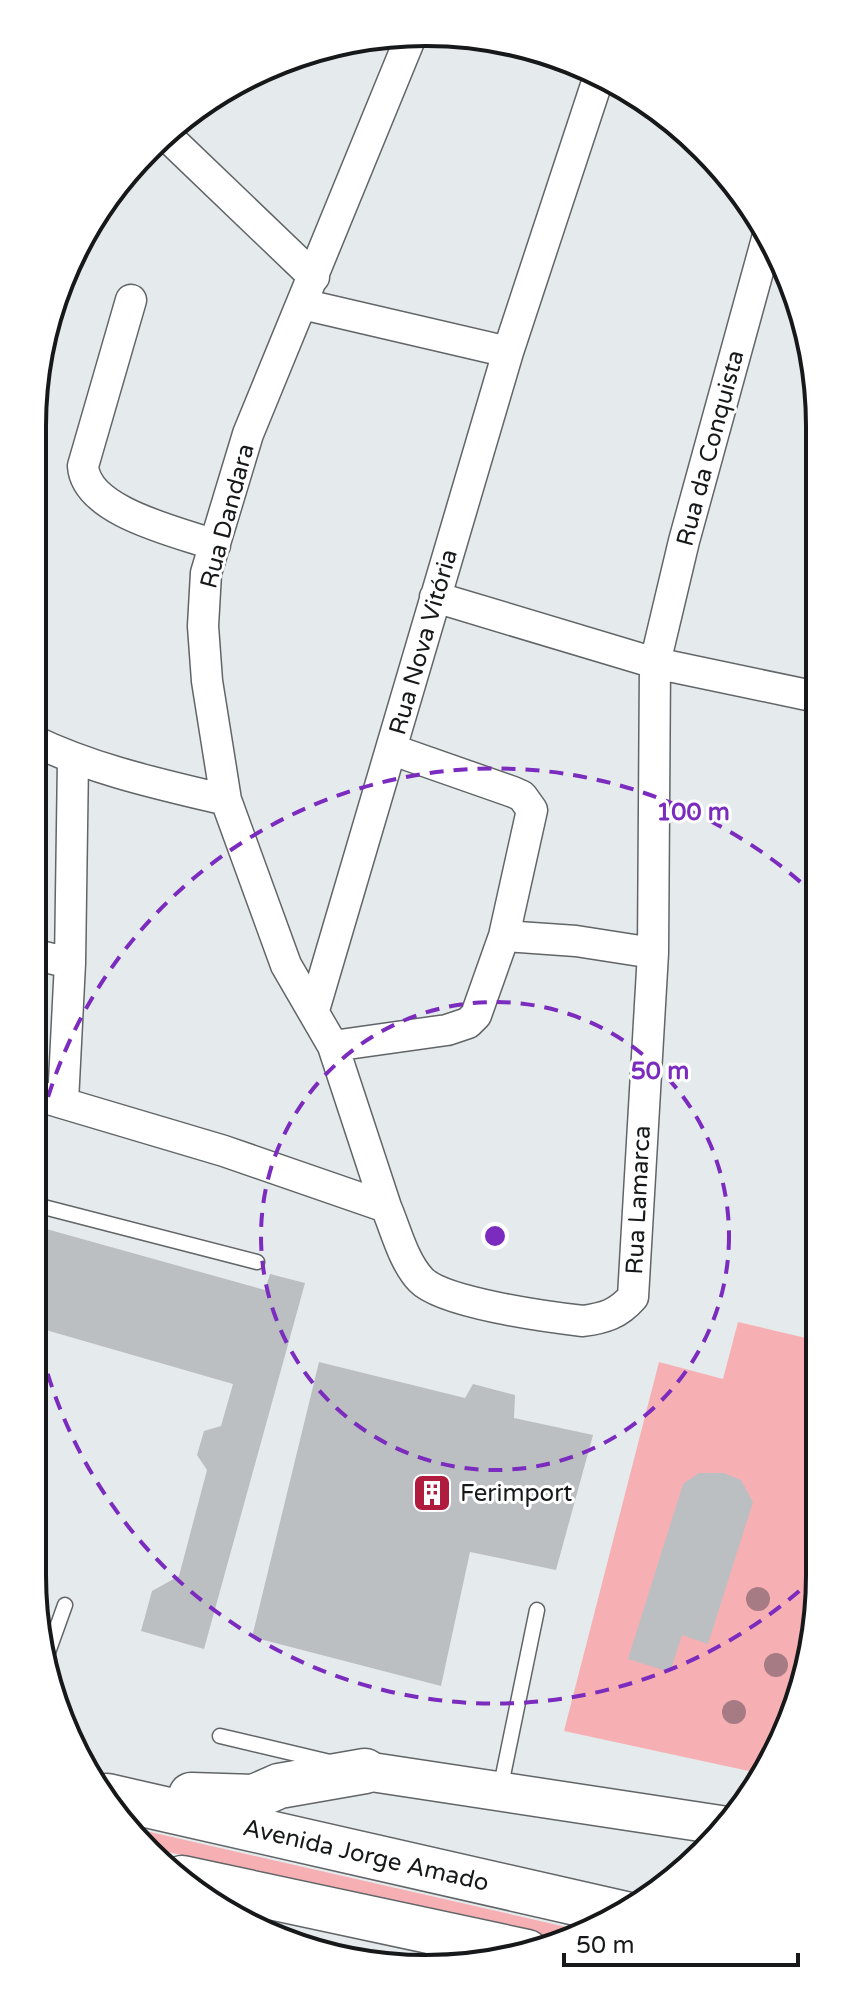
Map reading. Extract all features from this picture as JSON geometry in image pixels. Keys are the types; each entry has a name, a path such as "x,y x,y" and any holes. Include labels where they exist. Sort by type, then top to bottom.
{"main road":[{"path":"105,1778 202,1797 254,1797 279,1786 365,1771"},
{"name":"Avenida Jorge Amado","path":"120,1799 606,1910"},
{"path":"204,1883 504,1947"}],"street":[{"name":"Rua Dandara","path":"314,1010 286,965 226,800 207,681 203,626 206,573 248,434 407,47"},
{"name":"Rua Nova Vitória","path":"314,1010 508,352 596,86"},
{"path":"173,142 308,291 508,352"},
{"name":"Rua da Conquista","path":"655,663 684,541 763,252"},
{"path":"131,300 83,466 84,477 95,494 114,509 215,545"},
{"path":"435,597 655,663 806,695"},
{"name":"Rua Lamarca","path":"386,1207 406,1257 420,1279 433,1290 456,1298 573,1320 600,1319 621,1311 633,1297 653,953 655,663"},
{"path":"46,747 73,760 137,779 226,800"},
{"path":"333,1046 447,1030 468,1023 483,1000 504,936 532,810 522,796 501,786 393,750"},
{"path":"63,1102 70,963 73,760"},
{"path":"504,936 576,941 653,953"},
{"path":"46,957 70,963"},
{"path":"314,1010 333,1046 386,1207"},
{"path":"46,1098 224,1151 386,1207"},
{"path":"365,1771 714,1824"}],"lane":[{"path":"46,1208 257,1262"},
{"path":"52,1642 65,1605"},
{"path":"500,1790 537,1610"},
{"path":"220,1736 365,1771"}],"shaded area":[{"path":"738,1322 806,1338 806,1575 803,1625 786,1697 751,1771 564,1731 659,1362 723,1379"},
{"path":"144,1831 568,1927 537,1938 164,1851"}],"building":[{"path":"46,1229 265,1290 270,1274 305,1283 204,1649 141,1631 152,1591 179,1576 207,1470 197,1455 204,1431 221,1426 233,1384 46,1330"},
{"name":"Ferimport","path":"319,1362 465,1398 473,1384 515,1395 514,1418 593,1435 556,1570 470,1552 441,1686 252,1637"},
{"path":"699,1473 724,1473 741,1480 753,1502 708,1644 682,1635 670,1672 628,1659 683,1484"}],"place":[{"name":"Ferimport","path":"432,1493"}]}
